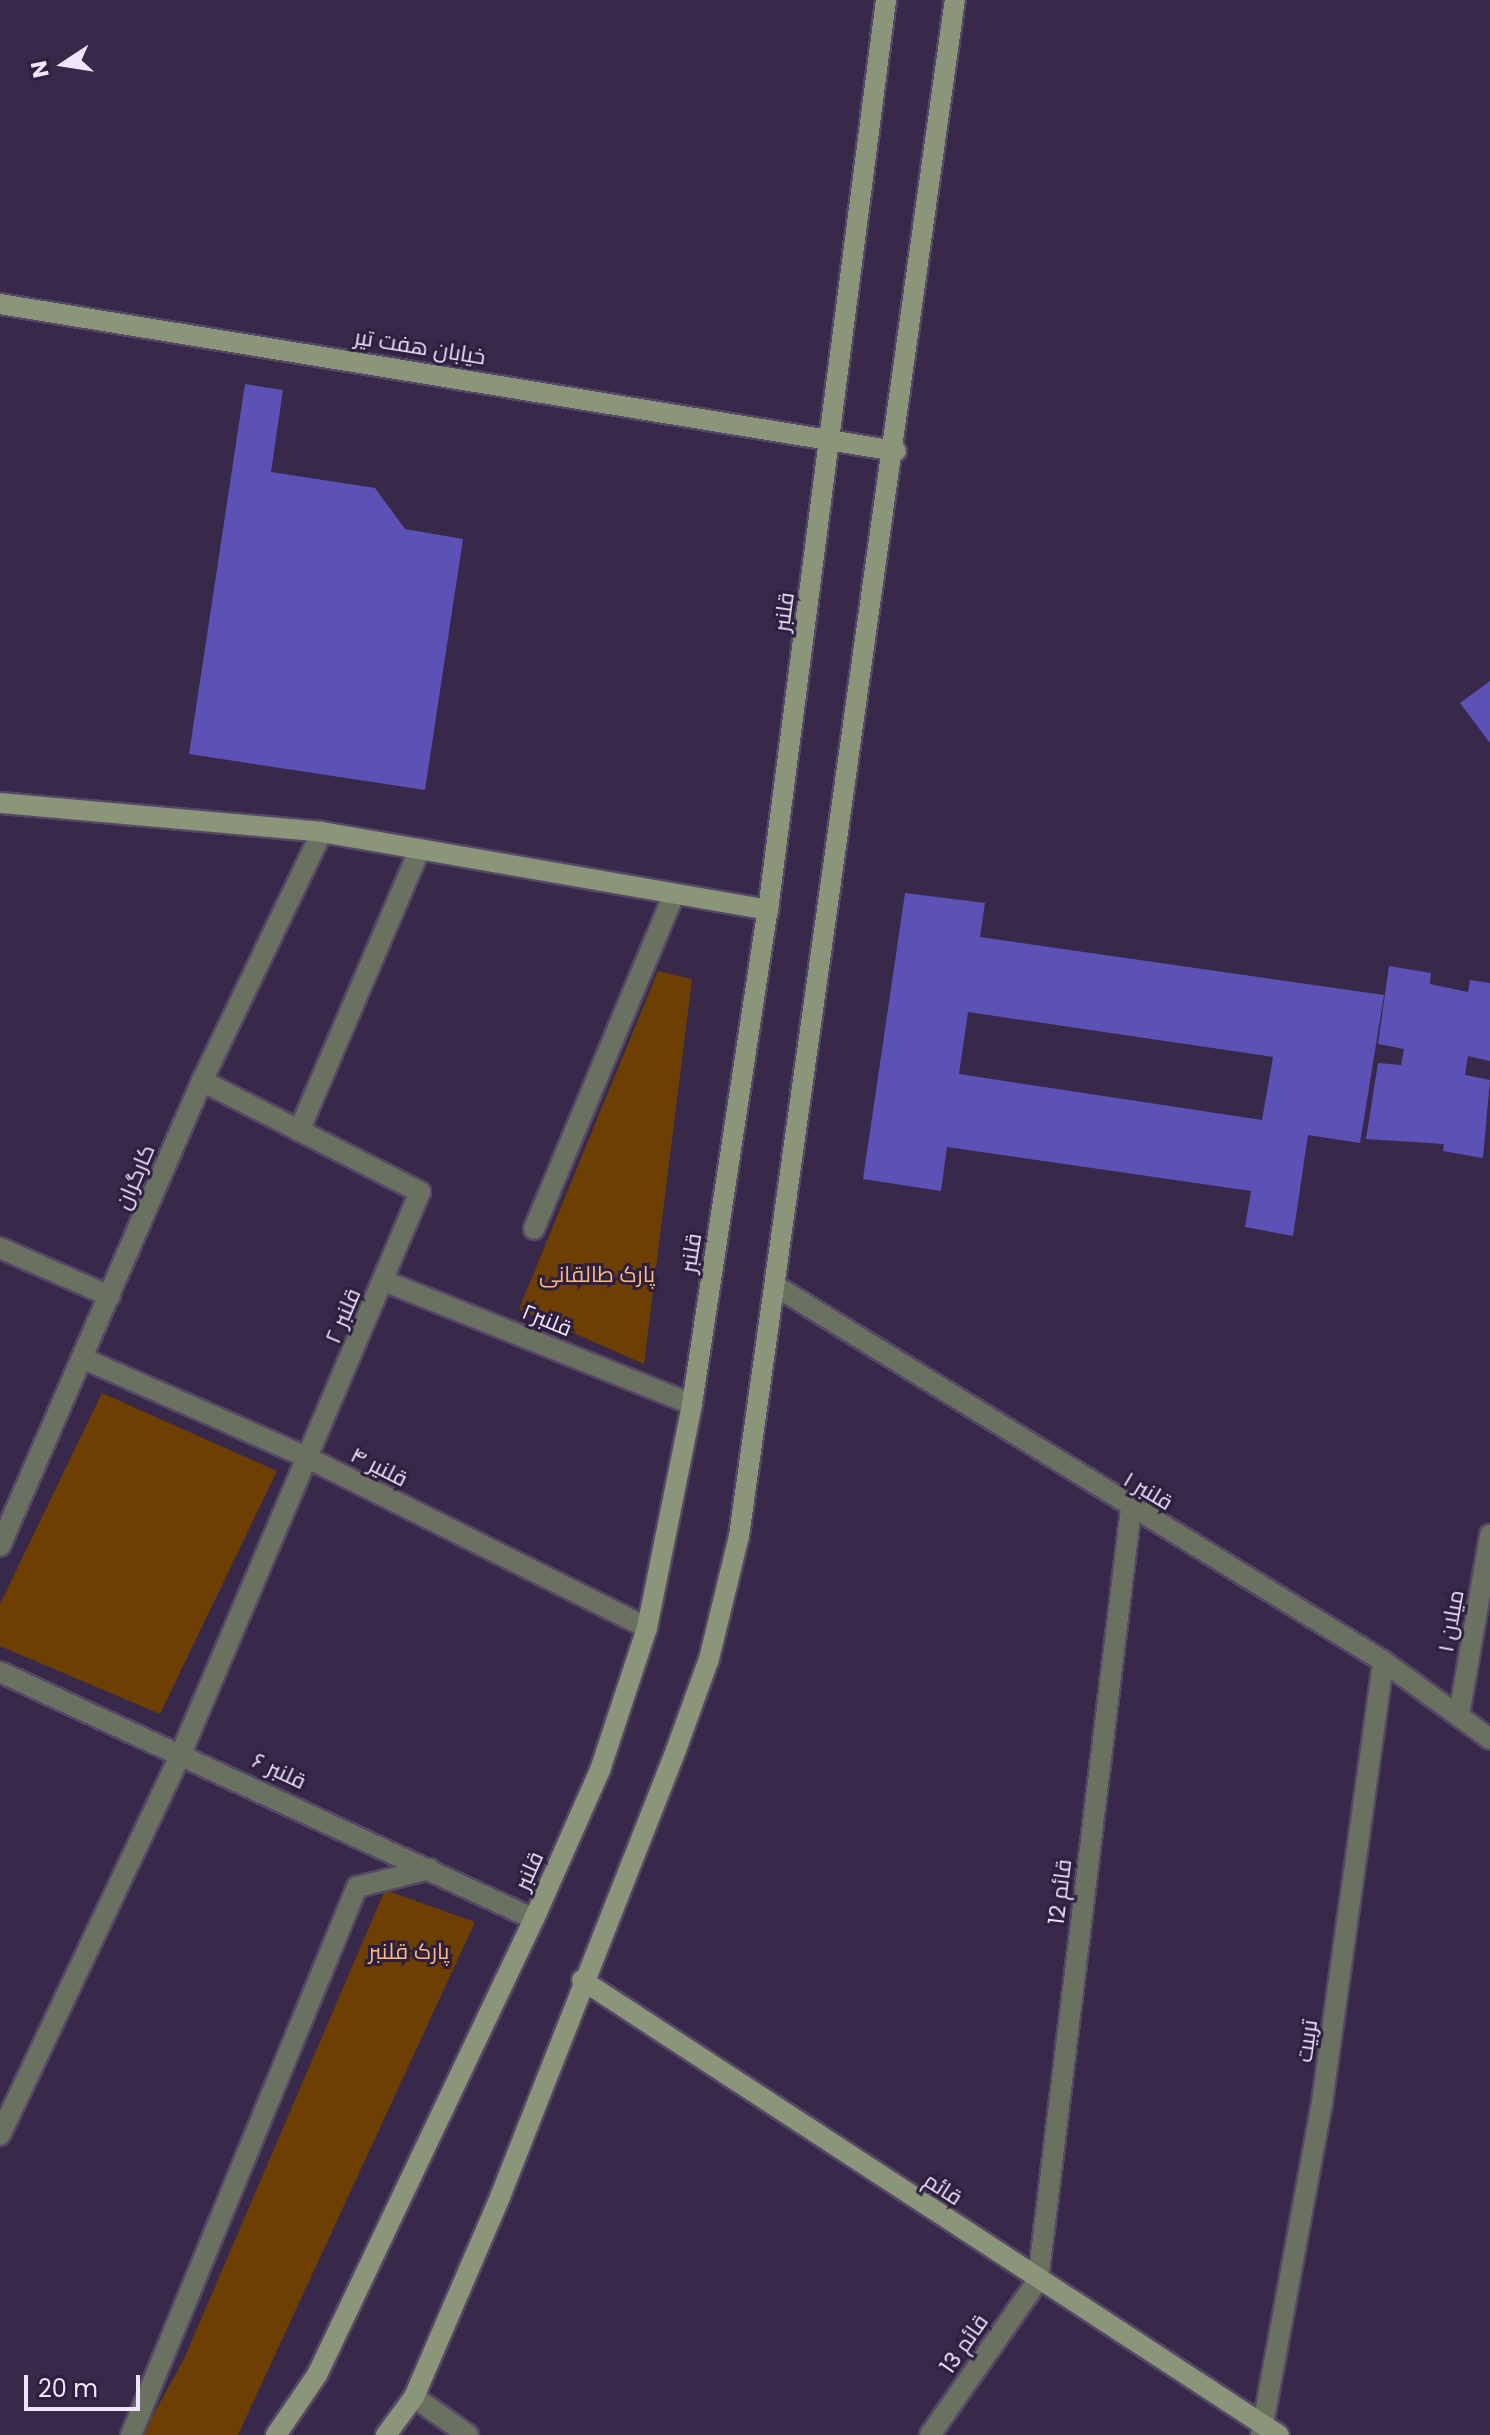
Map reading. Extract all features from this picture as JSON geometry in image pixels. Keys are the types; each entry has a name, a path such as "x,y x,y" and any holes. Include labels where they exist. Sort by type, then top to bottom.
{"main road":[{"name":"قلنبر","path":"276,2435 317,2375 534,1919 600,1770 647,1628 692,1404 768,910 886,0"},
{"path":"386,2435 414,2397 709,1659 739,1536 779,1288 896,451 955,0"},
{"name":"خیابان هفت تیر","path":"0,304 896,451"},
{"path":"0,803 322,832 768,910"},
{"name":"قائم","path":"582,1980 1269,2432"}],"street":[{"name":"کارگران","path":"0,1546 84,1359 202,1081 322,832"},
{"path":"202,1081 299,1131 420,849"},
{"path":"534,1229 674,894"},
{"name":"قلنبر ۲","path":"0,2135 182,1751 420,1192 299,1131"},
{"path":"0,1248 110,1296"},
{"name":"قلنبر۲","path":"384,1281 692,1404"},
{"name":"قلنبر ۱","path":"779,1288 1131,1509 1383,1661 1490,1739"},
{"name":"قلنیر ۴","path":"84,1359 308,1458 647,1628"},
{"name":"قائم 12","path":"1038,2280 1131,1509"},
{"name":"میلان ۱","path":"1459,1715 1490,1535"},
{"name":"تربیت","path":"1269,2432 1322,2103 1383,1661"},
{"name":"قلنبر ۶","path":"0,1672 182,1751 534,1919"},
{"path":"131,2435 357,1887 430,1869"},
{"name":"قائم 13","path":"930,2435 1038,2280"},
{"path":"414,2397 468,2435"}],"green space":[{"name":"پارک طالقانی","path":"658,971 692,979 644,1364 519,1309"},
{"path":"102,1393 277,1471 160,1714 0,1646 0,1604"},
{"name":"پارک قلنبر","path":"385,1890 475,1922 238,2435 142,2435 184,2359"}],"building":[{"path":"245,384 283,390 271,472 375,488 405,529 463,539 425,790 189,754"},
{"path":"1490,681 1490,743 1460,703"},
{"path":"905,893 985,903 980,937 1384,995 1360,1143 1308,1135 1293,1236 1245,1227 1251,1191 947,1147 941,1191 863,1179","holes":["968,1012 1273,1057 1262,1120 959,1074"]},
{"path":"1389,966 1431,973 1430,984 1468,992 1470,980 1490,983 1490,1061 1468,1056 1465,1075 1490,1080 1483,1158 1443,1151 1444,1144 1366,1139 1378,1063 1401,1065 1404,1049 1378,1044"}]}
